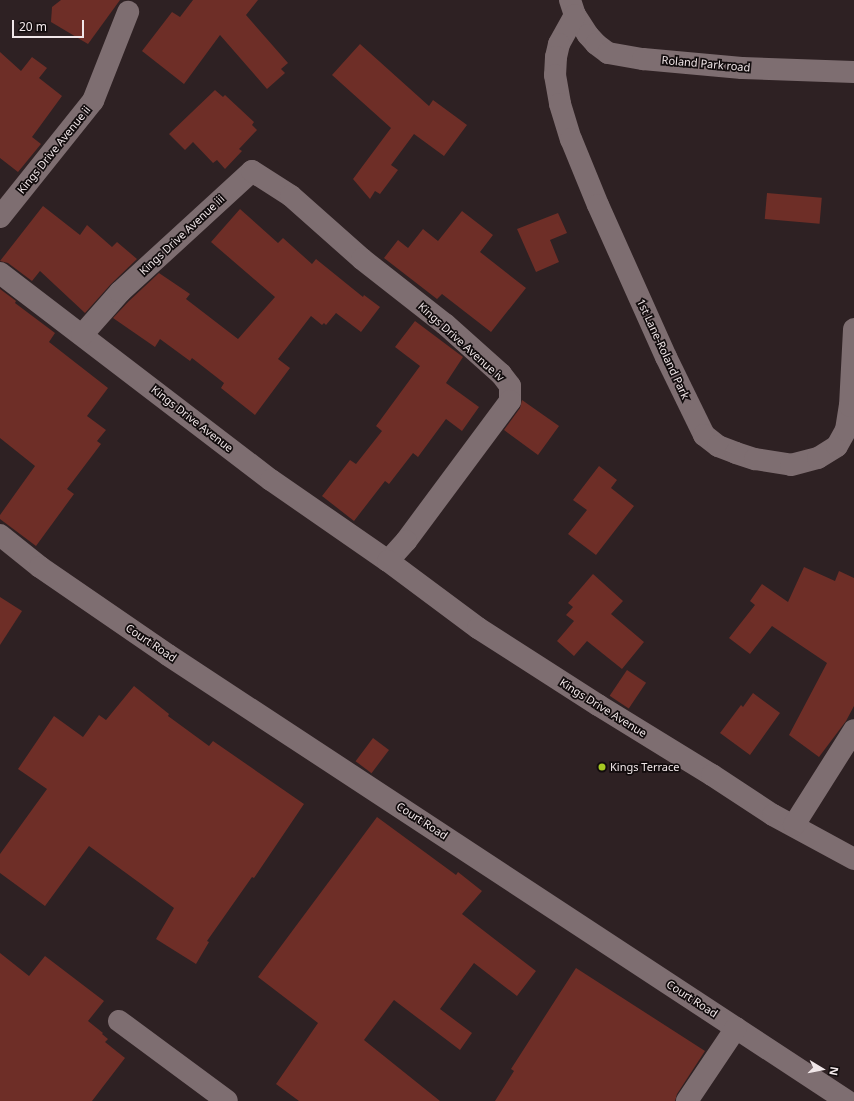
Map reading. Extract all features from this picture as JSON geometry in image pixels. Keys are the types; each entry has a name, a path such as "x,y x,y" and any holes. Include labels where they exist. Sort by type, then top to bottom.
{"street":[{"name":"Roland Park road","path":"573,8 596,44 608,53 643,59 742,68 854,72"},
{"name":"1st Lane-Roland Park","path":"573,8 559,44 556,57 555,75 560,104 571,139 598,205 692,414 704,435 718,446 736,453 755,459 791,465 818,458 837,446 846,430 850,406 854,329"},
{"name":"Kings Drive Avenue ii","path":"0,217 93,101 128,12"},
{"name":"Kings Drive Avenue iii","path":"82,335 120,292 252,171 291,196"},
{"name":"Kings Drive Avenue iv","path":"291,196 362,259 445,324 501,374 510,386 510,401 406,541 388,561"},
{"name":"Kings Drive Avenue","path":"0,273 272,480 388,561 478,628 598,706 712,775 773,815 794,825 854,859"},
{"name":"Court Road","path":"0,535 40,567 168,655 847,1101"},
{"path":"794,825 854,730"},
{"path":"119,1021 227,1101"},
{"path":"686,1101 736,1028"}],"building":[{"path":"61,0 120,0 88,44 51,22 52,7"},
{"path":"193,0 258,0 246,15 288,63 281,69 285,73 267,89 220,35 184,84 142,51 172,12 180,17"},
{"path":"360,44 429,106 433,100 467,125 444,156 414,134 391,165 398,170 380,194 375,191 370,199 353,179 391,128 332,75"},
{"path":"0,52 21,71 32,57 47,68 39,78 62,96 32,137 41,144 18,172 0,158"},
{"path":"215,90 223,97 225,95 254,122 252,125 257,130 239,149 242,151 225,169 217,160 213,163 193,142 185,150 169,134"},
{"path":"767,193 822,198 820,224 765,219"},
{"path":"43,206 80,235 87,225 112,247 117,242 137,259 111,284 85,313 40,271 32,281 8,263 0,261"},
{"path":"240,209 278,243 283,238 312,264 316,259 363,297 364,295 380,307 361,332 336,313 326,325 324,323 322,325 311,316 278,359 290,368 255,415 221,388 224,383 192,358 190,361 160,339 155,347 113,318 159,273 190,294 186,299 238,339 275,297 211,242"},
{"path":"462,211 493,235 480,252 526,288 491,332 442,294 437,299 384,258 398,240 408,248 423,229 438,241"},
{"path":"558,213 567,233 550,240 559,262 536,272 517,229"},
{"path":"0,289 16,301 15,303 55,333 49,342 108,388 87,416 106,430 97,441 101,444 67,489 74,494 36,546 0,519 0,515 35,466 0,438"},
{"path":"415,321 463,357 446,383 479,407 462,431 446,419 418,457 413,453 389,484 385,481 354,521 322,496 350,460 356,464 382,431 376,426 420,366 395,347"},
{"path":"522,400 559,426 538,455 504,430 520,408"},
{"path":"599,466 617,480 611,488 634,506 596,555 568,534 587,510 573,500"},
{"path":"804,567 835,581 839,571 854,578 854,706 846,721 819,757 789,735 827,663 772,626 750,654 729,638 755,605 750,601 762,584 788,602"},
{"path":"593,574 623,601 611,614 644,642 622,669 587,641 574,656 557,641 574,621 566,615 573,607 568,603"},
{"path":"0,597 22,611 0,645"},
{"path":"627,670 646,683 629,709 610,696"},
{"path":"134,686 169,714 168,716 209,746 213,741 304,804 254,878 252,877 207,941 209,942 196,964 156,939 174,908 89,846 45,906 0,873 0,854 47,789 18,769 54,716 83,737 99,715 106,720"},
{"path":"753,693 780,713 750,755 720,733 741,705 743,707"},
{"path":"373,738 389,750 372,773 356,761"},
{"path":"377,817 456,875 458,872 482,891 462,914 536,971 517,996 474,963 440,1009 472,1033 460,1050 394,1000 364,1040 440,1101 299,1101 276,1084 318,1023 258,977"},
{"path":"0,953 29,976 45,956 104,1001 88,1021 108,1039 105,1042 125,1058 92,1101 0,1101"},
{"path":"576,968 705,1051 677,1094 675,1101 495,1101 514,1071 511,1069"}],"place":[{"name":"Kings Terrace","path":"602,767"}]}
